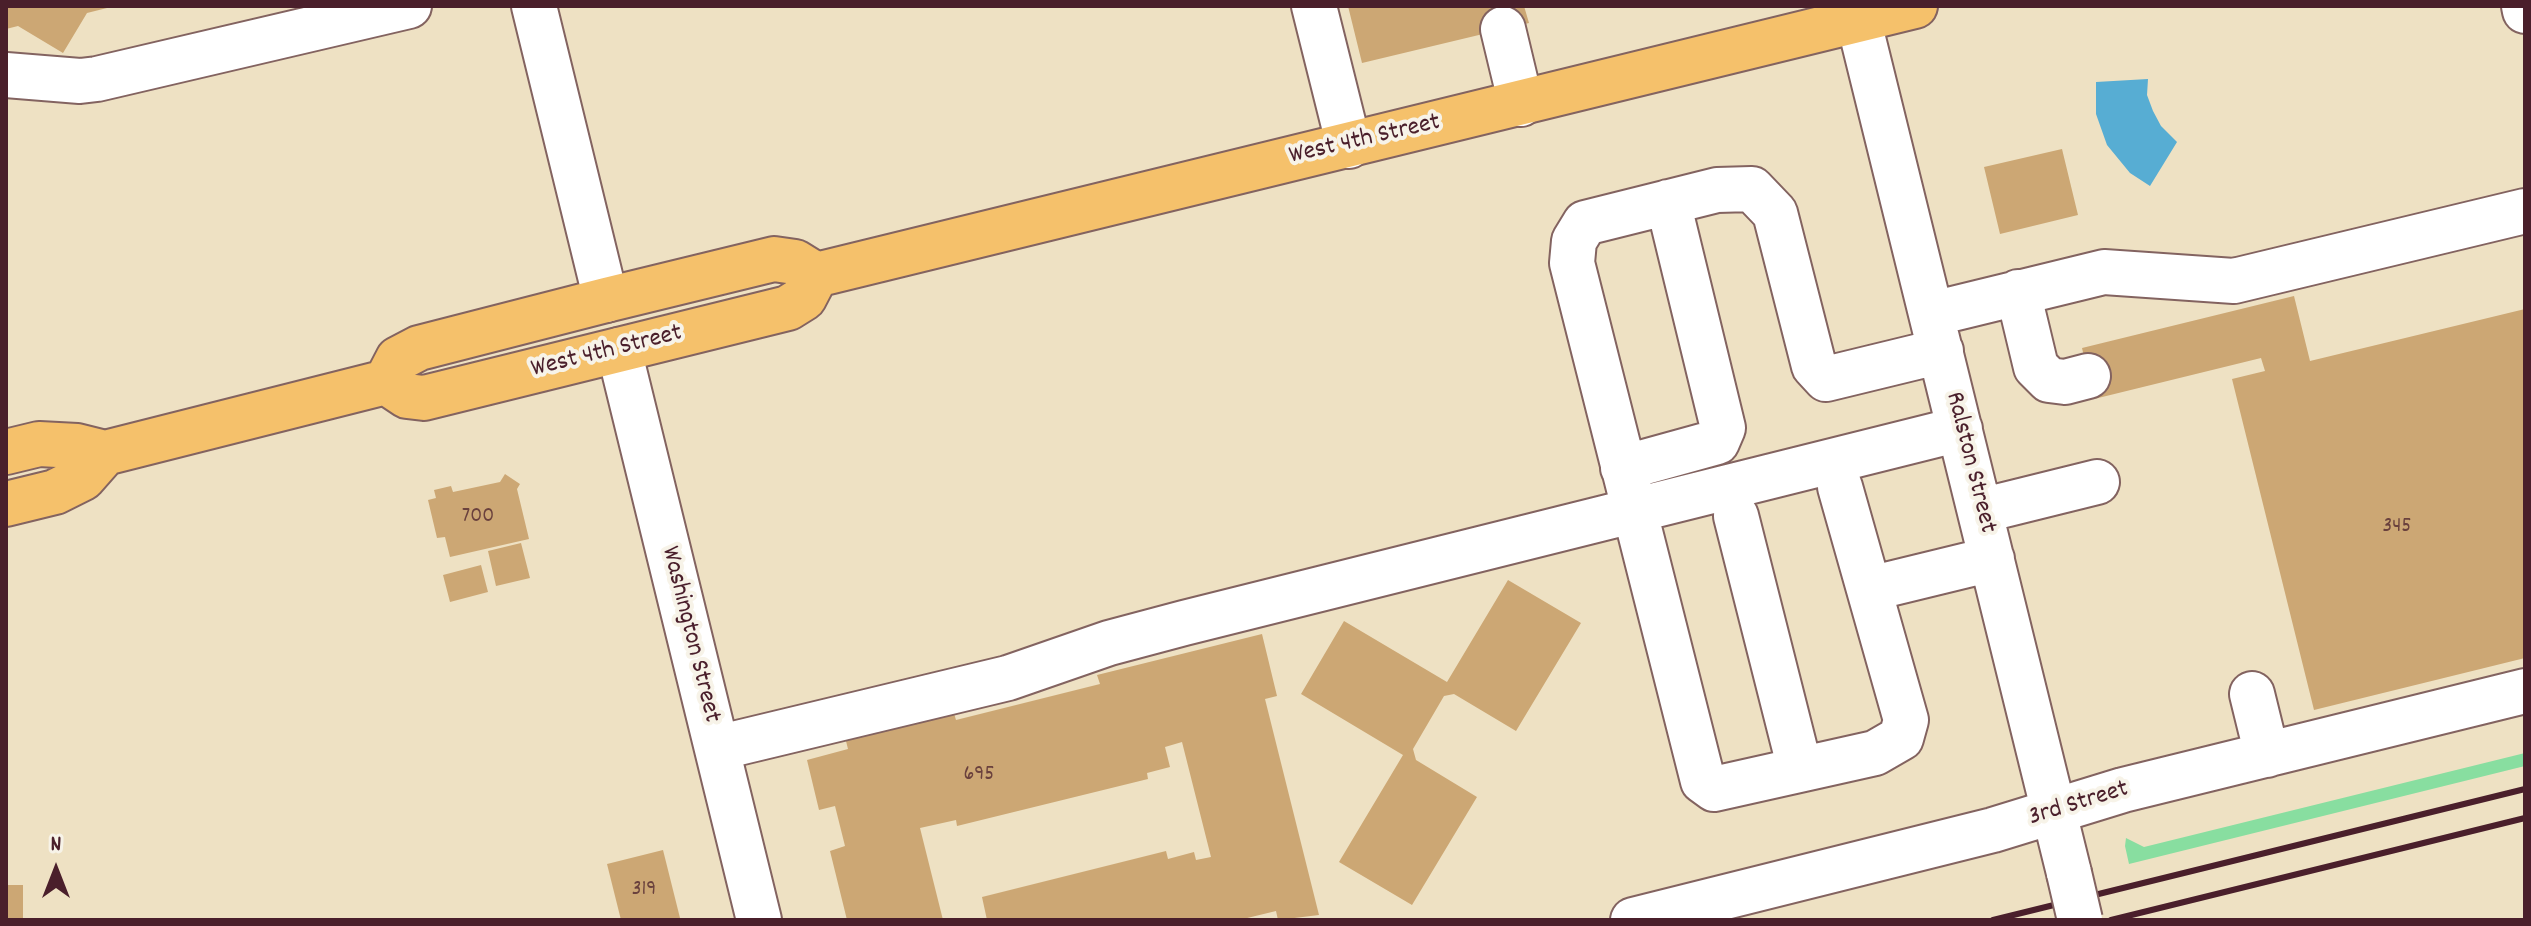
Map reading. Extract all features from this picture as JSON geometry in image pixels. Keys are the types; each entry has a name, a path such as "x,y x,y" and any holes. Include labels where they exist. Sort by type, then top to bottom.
{"main road":[{"name":"West 4th Street","path":"816,275 804,298 788,308 424,398 407,396 386,382 398,359 419,348 606,300 774,259 795,262 816,275 1521,104 1857,13 1915,6"},
{"path":"6,452 39,444 77,446 105,453 386,382"},
{"path":"6,504 55,492 83,478 105,453"}],"street":[{"path":"6,75 80,81 97,79 409,6"},
{"path":"534,6 606,300"},
{"path":"1314,6 1349,146"},
{"name":"Ralston Street","path":"1857,13 2080,920"},
{"path":"1503,29 1521,104"},
{"path":"1840,487 1906,720 1901,738 1875,753 1714,789 1703,781 1572,263 1574,241 1585,223 1717,190 1752,189 1764,198 1775,213 1814,366 1826,379 1937,333 2018,292 2104,272 2234,281 2525,211"},
{"path":"1623,468 1717,442 1723,428 1668,202"},
{"path":"2018,292 2036,367 2049,380 2065,382 2088,376"},
{"name":"Washington Street","path":"619,350 759,920"},
{"path":"717,748 1008,678 1127,637 1960,429"},
{"path":"1980,511 2097,482"},
{"path":"1736,516 1800,769"},
{"path":"1869,589 1992,559"},
{"name":"3rd Street","path":"1633,920 2054,812 2109,794 2525,691"},
{"path":"2252,694 2267,755"}],"green space":[{"path":"2525,753 2525,766 2129,864 2126,838 2144,847"}],"water":[{"path":"2148,79 2147,95 2153,111 2161,126 2177,142 2150,186 2130,173 2107,145 2096,114 2096,82"}],"building":[{"path":"6,6 111,7 87,13 63,53 18,26 6,29"},
{"path":"1348,6 1524,6 1529,23 1362,63"},
{"path":"2062,149 2078,215 2000,234 1984,167"},
{"path":"2294,296 2310,361 2525,309 2525,658 2314,710 2232,379 2265,371 2261,358 2094,399 2082,348"},
{"path":"505,474 520,484 517,489 529,539 450,557 445,537 437,538 428,500 436,498 434,490 451,486 453,492 500,482"},
{"path":"521,543 530,578 496,586 488,551"},
{"path":"481,565 488,592 450,602 443,575"},
{"path":"1508,580 1581,623 1516,731 1454,694 1444,696 1413,749 1416,760 1477,797 1412,905 1339,862 1403,755 1301,694 1344,621 1447,682"},
{"path":"1262,634 1277,696 1265,699 1319,915 1278,920 1276,911 1239,920 987,920 982,897 1166,851 1168,859 1194,852 1196,860 1211,857 1182,742 1165,747 1170,767 1147,773 1148,779 957,826 956,820 920,828 943,920 847,920 830,851 845,846 835,806 819,810 807,760 848,749 845,737 953,710 956,720 1100,684 1097,675"},
{"path":"663,850 680,918 621,920 607,864"},
{"path":"6,885 23,885 23,920 6,920"}],"railway":[{"path":"1993,920 2525,789"},
{"path":"2111,920 2525,818"}]}
